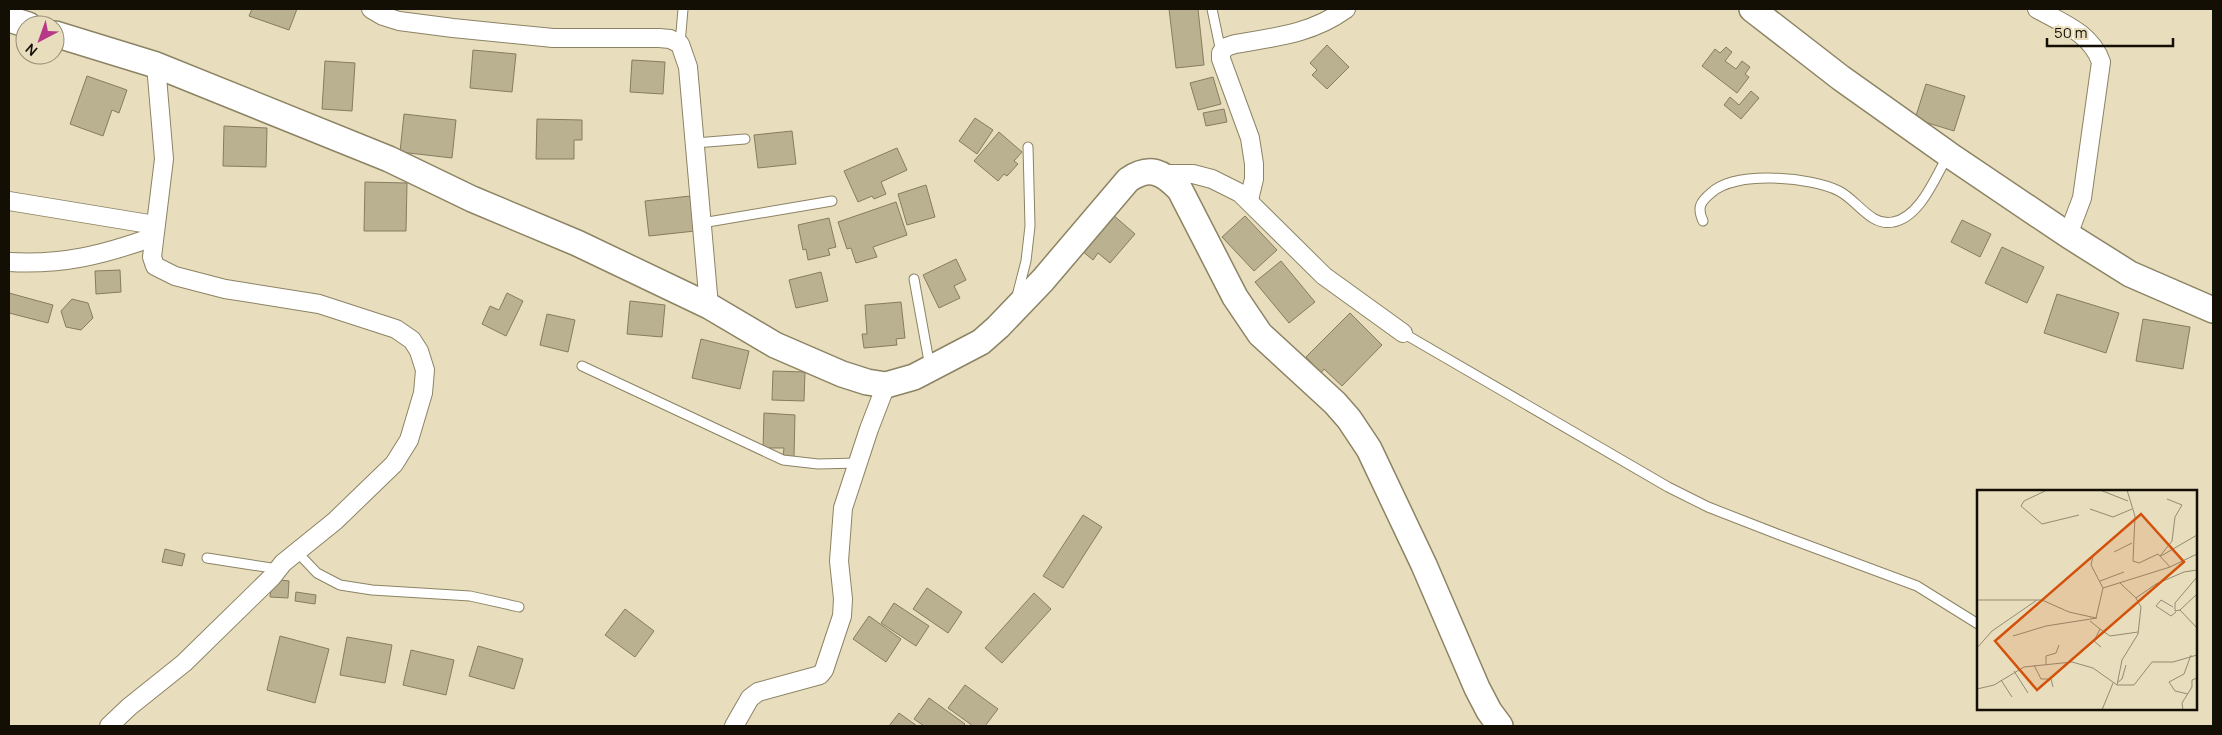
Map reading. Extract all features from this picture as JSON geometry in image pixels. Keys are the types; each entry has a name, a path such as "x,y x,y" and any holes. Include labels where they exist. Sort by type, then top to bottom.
{"street":[{"path":"370,9 399,21 454,28 553,38 659,38 670,39 680,44 688,68 710,306"},
{"path":"1249,200 1254,179 1250,138 1221,59 1221,52 1235,44 1299,33 1334,18 1346,9"},
{"path":"1752,9 1841,78 1948,154 2068,235 2130,274 2213,310"},
{"path":"2037,9 2074,29 2091,42 2101,62 2082,198 2068,235"},
{"path":"65,37 156,65 390,159 472,199 577,243 710,306 775,346 842,374 867,382 886,385 904,381 981,342 1043,280 1128,180 1138,173 1147,170 1169,179 1180,190 1234,297 1260,334 1335,403 1360,435 1424,565 1477,688 1489,711 1500,726"},
{"path":"109,726 129,707 184,663 278,569 335,521 394,464 409,440 424,393 425,370 419,351 412,340 396,329 319,304 225,289 167,272 155,266 152,257 154,231 164,159 156,65"},
{"path":"1158,174 1193,174 1228,186 1249,200 1324,276 1403,333"},
{"path":"9,201 154,231"},
{"path":"9,262 28,263 77,260 117,250 154,231"},
{"path":"734,726 750,698 758,692 820,674 824,670 842,616 843,599 839,561 843,508 869,429 886,385"}],"lane":[{"path":"680,44 683,9"},
{"path":"1212,9 1221,52"},
{"path":"695,143 745,139"},
{"path":"1014,311 1026,261 1030,226 1028,147"},
{"path":"1703,221 1699,212 1700,205 1713,191 1724,184 1741,180 1783,179 1825,185 1840,192 1871,218 1882,222 1893,222 1911,213 1948,154"},
{"path":"702,223 832,200"},
{"path":"914,279 930,369"},
{"path":"1403,333 1668,487 1708,507 1916,586 1977,623"},
{"path":"582,366 783,460 818,464 858,463"},
{"path":"297,552 317,573 340,585 372,590 470,596 519,607"},
{"path":"207,558 278,569"}],"building":[{"path":"252,9 297,9 289,30 249,16"},
{"path":"1169,9 1198,9 1204,65 1176,68"},
{"path":"1327,45 1349,67 1327,89 1312,75 1317,70 1310,63"},
{"path":"1726,47 1732,52 1725,61 1736,69 1742,61 1750,67 1745,74 1749,77 1737,93 1702,66 1715,49 1720,53"},
{"path":"473,50 516,54 512,92 470,88"},
{"path":"632,60 665,62 663,94 630,92"},
{"path":"325,61 355,63 352,111 322,109"},
{"path":"87,76 127,90 119,113 112,110 103,136 70,124"},
{"path":"1213,77 1221,104 1198,110 1190,83"},
{"path":"1926,84 1965,96 1954,131 1915,119"},
{"path":"1751,91 1759,98 1741,119 1724,105 1730,97 1739,105"},
{"path":"1224,109 1227,122 1206,126 1203,113"},
{"path":"404,114 456,120 452,158 400,152"},
{"path":"975,118 993,130 977,154 959,141"},
{"path":"537,119 582,120 582,140 574,140 574,159 536,159"},
{"path":"224,126 267,128 266,167 223,166"},
{"path":"792,131 796,164 758,168 754,135"},
{"path":"999,132 1022,152 1014,161 1018,164 1007,176 1004,174 998,181 974,161"},
{"path":"897,148 907,170 881,182 886,194 874,199 872,196 858,202 844,171"},
{"path":"365,182 407,183 406,231 364,231"},
{"path":"926,185 935,217 907,225 898,194"},
{"path":"690,196 695,231 649,236 645,201"},
{"path":"896,202 907,235 873,247 877,257 856,263 851,248 847,249 838,222"},
{"path":"1112,214 1135,234 1110,263 1098,253 1093,260 1081,250"},
{"path":"1245,216 1277,250 1254,271 1222,237"},
{"path":"829,218 836,247 828,249 830,255 808,260 806,249 803,250 798,225"},
{"path":"1962,220 1991,234 1980,257 1951,242"},
{"path":"2002,247 2044,267 2027,303 1985,283"},
{"path":"956,259 966,280 954,286 960,298 939,308 923,275"},
{"path":"1281,261 1315,302 1289,323 1255,282"},
{"path":"120,270 121,292 96,294 95,271"},
{"path":"821,272 828,301 796,308 789,280"},
{"path":"9,293 53,305 48,323 9,313"},
{"path":"507,293 523,301 506,336 482,324 490,306 499,310"},
{"path":"2057,294 2119,313 2106,353 2044,333"},
{"path":"72,299 88,303 93,318 81,330 66,327 61,311"},
{"path":"630,301 665,305 662,337 627,334"},
{"path":"901,302 905,338 896,339 897,345 864,348 862,334 867,334 865,305"},
{"path":"1350,313 1382,345 1342,386 1324,369 1321,373 1306,357"},
{"path":"547,314 575,320 568,352 540,345"},
{"path":"2143,319 2190,327 2183,369 2136,361"},
{"path":"701,339 749,351 740,389 692,378"},
{"path":"773,371 805,372 804,401 772,400"},
{"path":"764,413 795,415 794,457 783,456 784,448 763,448"},
{"path":"1083,515 1102,527 1063,588 1043,576"},
{"path":"165,549 185,554 182,566 162,562"},
{"path":"272,579 289,581 288,598 270,597"},
{"path":"927,588 962,612 948,633 913,609"},
{"path":"296,592 316,595 315,604 295,601"},
{"path":"1034,593 1051,609 1002,663 985,648"},
{"path":"894,603 929,626 916,646 881,623"},
{"path":"625,609 654,631 635,657 605,635"},
{"path":"869,616 901,639 886,662 853,639"},
{"path":"280,636 329,649 315,703 267,690"},
{"path":"347,637 392,645 385,683 340,675"},
{"path":"478,646 523,659 514,689 469,676"},
{"path":"411,650 454,660 446,695 403,685"},
{"path":"965,685 998,709 985,726 973,726 948,708"},
{"path":"929,698 965,724 963,726 924,726 914,719"},
{"path":"899,713 917,726 889,726"}]}
